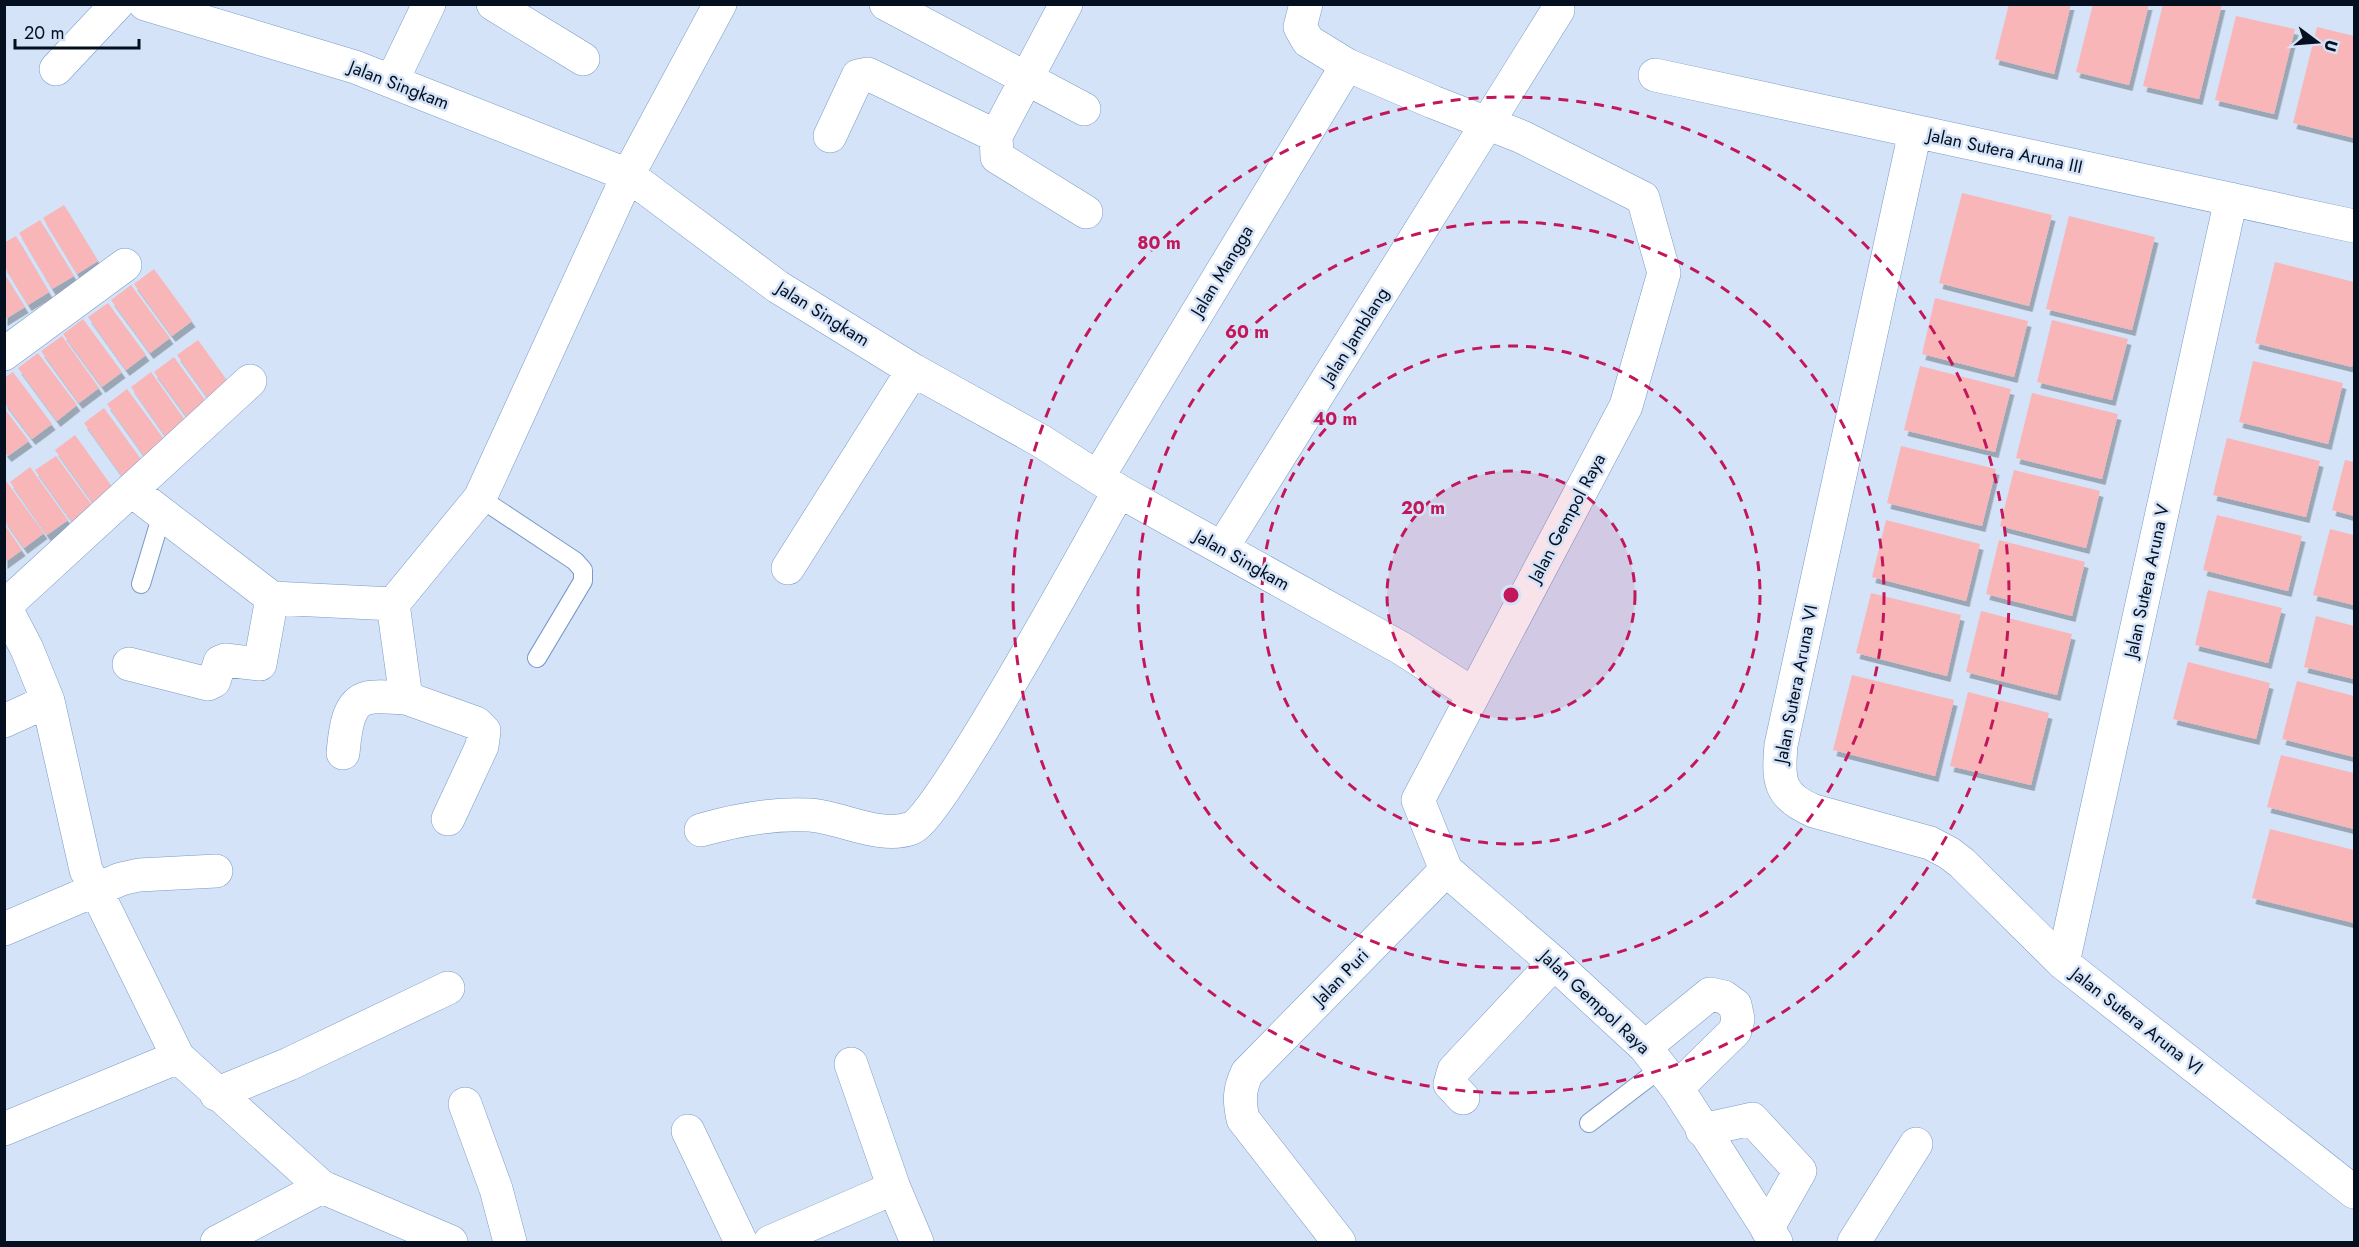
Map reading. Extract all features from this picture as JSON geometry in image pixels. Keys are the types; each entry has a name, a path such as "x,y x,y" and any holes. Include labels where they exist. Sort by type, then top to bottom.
{"street":[{"path":"56,69 117,4"},
{"name":"Jalan Singkam","path":"144,4 192,11 356,67 628,175 778,287 913,370 1041,441 1108,484 1401,648 1473,694"},
{"path":"392,81 429,4"},
{"path":"493,4 583,59"},
{"path":"406,698 393,604 480,498 628,175 720,4"},
{"path":"886,4 1025,80 1084,109"},
{"path":"1066,4 996,136 997,157 1086,212"},
{"name":"Jalan Gempol Raya","path":"1299,7 1300,27 1308,41 1347,65 1522,136 1643,198 1664,273 1626,406 1418,800 1446,870 1554,963 1661,1068 1772,1236"},
{"name":"Jalan Jamblang","path":"1222,548 1558,10"},
{"name":"Jalan Mangga","path":"701,830 739,819 808,815 887,831 913,827 934,805 1014,675 1108,484 1347,65"},
{"path":"830,136 858,76 868,74 996,136"},
{"name":"Jalan Sutera Aruna III","path":"1655,75 2355,226"},
{"name":"Jalan Sutera Aruna VI","path":"1915,132 1781,744 1778,774 1784,790 1797,804 1930,843 1962,863 2063,963 2355,1192"},
{"name":"Jalan Sutera Aruna V","path":"2063,963 2231,200"},
{"path":"4,354 125,266"},
{"path":"788,568 913,370"},
{"path":"250,381 5,606 27,649 48,701 86,870 178,1057 216,1094 322,1187 451,1242"},
{"path":"131,490 272,598 393,604"},
{"path":"129,664 208,684 214,681 220,662 225,660 260,664 272,598"},
{"path":"343,753 346,725 355,706 366,698 406,698 476,723 484,731 482,746 448,819"},
{"path":"4,722 48,701"},
{"name":"Jalan Puri","path":"1339,1242 1244,1119 1239,1102 1240,1087 1247,1074 1446,870"},
{"path":"4,929 121,879 139,875 216,871"},
{"path":"1463,1098 1449,1084 1454,1070 1554,963"},
{"path":"216,1094 289,1064 448,988"},
{"path":"4,1129 178,1057"},
{"path":"851,1064 894,1188 917,1242"},
{"path":"465,1104 496,1189 510,1242"},
{"path":"1702,1130 1752,1119 1800,1171 1772,1236"},
{"path":"688,1131 741,1242"},
{"path":"1854,1242 1916,1144"},
{"path":"217,1242 322,1187"},
{"path":"770,1242 894,1188"}],"lane":[{"path":"480,498 575,561 583,570 583,581 537,658"},
{"path":"141,584 162,514"},
{"path":"1589,1123 1661,1068"}],"building":[{"path":"2009,4 2071,4 2054,74 1995,59"},
{"path":"2093,4 2149,4 2129,85 2076,72"},
{"path":"2163,4 2222,4 2199,99 2143,86"},
{"path":"2236,16 2295,29 2274,114 2215,100"},
{"path":"2317,27 2354,36 2354,138 2293,123"},
{"path":"1962,193 2052,215 2029,306 1939,283"},
{"path":"64,205 98,261 77,274 43,218"},
{"path":"2069,216 2155,237 2132,330 2046,309"},
{"path":"40,220 74,276 52,289 19,233"},
{"path":"16,236 49,292 28,305 4,266 4,243"},
{"path":"2275,262 2354,282 2352,367 2255,343"},
{"path":"154,269 192,321 172,336 134,284"},
{"path":"4,273 25,307 4,320"},
{"path":"131,285 170,338 150,353 111,300"},
{"path":"1935,298 2028,321 2014,377 1922,354"},
{"path":"108,303 146,355 126,370 88,317"},
{"path":"83,319 122,372 102,387 63,334"},
{"path":"2052,320 2128,339 2112,400 2037,382"},
{"path":"62,336 99,388 79,403 41,351"},
{"path":"198,340 236,393 215,408 177,355"},
{"path":"38,353 77,405 57,421 18,368"},
{"path":"174,357 212,410 192,424 154,372"},
{"path":"2253,361 2343,383 2328,444 2239,422"},
{"path":"1920,366 2011,389 1995,452 1904,430"},
{"path":"13,372 52,424 32,439 4,402 4,378"},
{"path":"151,372 189,426 168,440 131,387"},
{"path":"127,389 166,442 145,457 107,404"},
{"path":"2032,393 2118,414 2102,479 2016,458"},
{"path":"4,408 29,441 8,456 4,451"},
{"path":"104,408 143,462 122,476 84,423"},
{"path":"75,435 113,488 93,503 55,450"},
{"path":"2227,438 2320,461 2306,517 2213,495"},
{"path":"1901,446 1996,469 1982,526 1887,503"},
{"path":"56,456 94,508 73,523 35,470"},
{"path":"2345,460 2354,462 2354,516 2332,510"},
{"path":"30,467 68,520 47,535 10,482"},
{"path":"2014,470 2100,491 2086,548 2000,526"},
{"path":"6,481 44,533 24,548 4,520"},
{"path":"2217,515 2302,536 2288,591 2203,570"},
{"path":"1886,520 1980,544 1966,601 1872,577"},
{"path":"4,524 22,550 4,563"},
{"path":"2330,529 2354,535 2354,605 2313,595"},
{"path":"1999,540 2085,562 2072,616 1986,594"},
{"path":"2208,590 2282,608 2268,663 2195,645"},
{"path":"1871,593 1961,615 1947,676 1856,653"},
{"path":"1981,611 2072,634 2057,695 1966,672"},
{"path":"2316,616 2354,626 2354,679 2304,667"},
{"path":"2188,662 2270,683 2256,739 2173,719"},
{"path":"1852,675 1954,700 1935,776 1833,750"},
{"path":"2297,681 2354,696 2354,757 2282,739"},
{"path":"1968,692 2049,713 2031,785 1950,766"},
{"path":"2281,755 2354,773 2354,829 2267,807"},
{"path":"2270,829 2354,850 2354,923 2252,898"}]}
